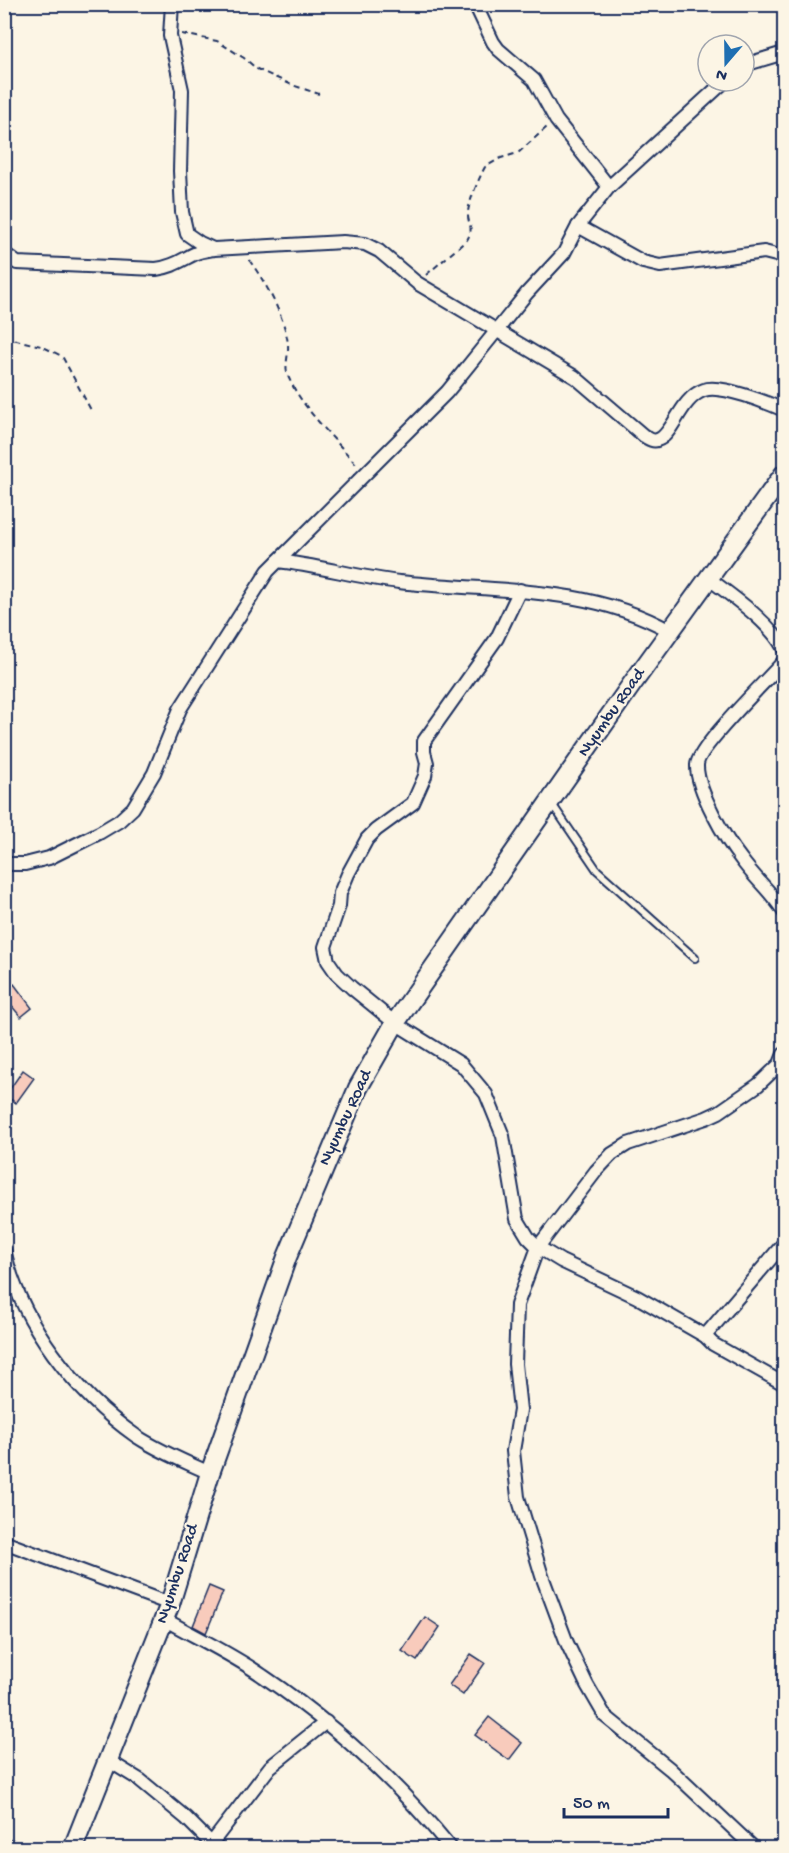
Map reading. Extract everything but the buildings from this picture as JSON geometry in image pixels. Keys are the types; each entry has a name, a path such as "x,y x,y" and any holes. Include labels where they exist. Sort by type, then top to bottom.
{"street":[{"path":"172,4 170,36 182,90 180,171 182,212 187,234 214,249"},
{"path":"475,4 498,49 534,80 556,120 609,187"},
{"path":"756,61 784,53"},
{"path":"4,864 26,864 49,858 99,834 119,821 133,808 154,773 180,710 268,571 447,392 497,329 564,253 578,226 609,187 712,93"},
{"path":"578,226 643,262 660,266 764,252 784,257"},
{"path":"4,253 17,263 156,269 182,262 196,252 214,249 343,242 364,244 380,251 417,283 575,377 644,436 652,440 665,435 694,394 706,388 753,396 784,410"},
{"name":"Nyumbu Road","path":"73,1848 167,1612 210,1473 287,1257 358,1088 395,1023 670,631 784,474"},
{"path":"278,561 383,580 520,590 600,602 649,619 670,631"},
{"path":"708,578 744,606 779,638 784,649"},
{"path":"520,590 497,638 424,741 427,763 420,790 413,803 367,839 340,892 339,906 325,947 328,961 337,974 352,988 395,1023 461,1064 486,1094 503,1136 517,1219 528,1238 561,1261 637,1297 784,1384"},
{"path":"784,661 719,732 696,763 698,776 710,807 725,836 754,877 784,912"},
{"path":"754,1848 670,1769 605,1716 567,1643 542,1576 519,1497 513,1451 520,1410 515,1364 517,1305 538,1247 596,1171 612,1154 628,1144 718,1112 758,1085 783,1062"},
{"path":"705,1336 784,1243"},
{"path":"4,1250 10,1274 20,1298 37,1328 72,1377 94,1401 137,1437 210,1473"},
{"path":"4,1542 167,1612 262,1675 342,1735 424,1816 451,1848"},
{"path":"109,1761 140,1780 186,1818 214,1846 270,1767 326,1722"},
{"path":"4,1845 14,1848"}],"lane":[{"path":"550,801 597,870 695,958"}],"path":[{"path":"170,36 193,35 217,41 257,69 319,94"},
{"path":"417,283 471,234 468,211 485,166 518,153 556,120"},
{"path":"240,248 268,287 274,302 288,342 288,375 302,399 365,475"},
{"path":"4,338 41,346 62,356 92,412"}]}
